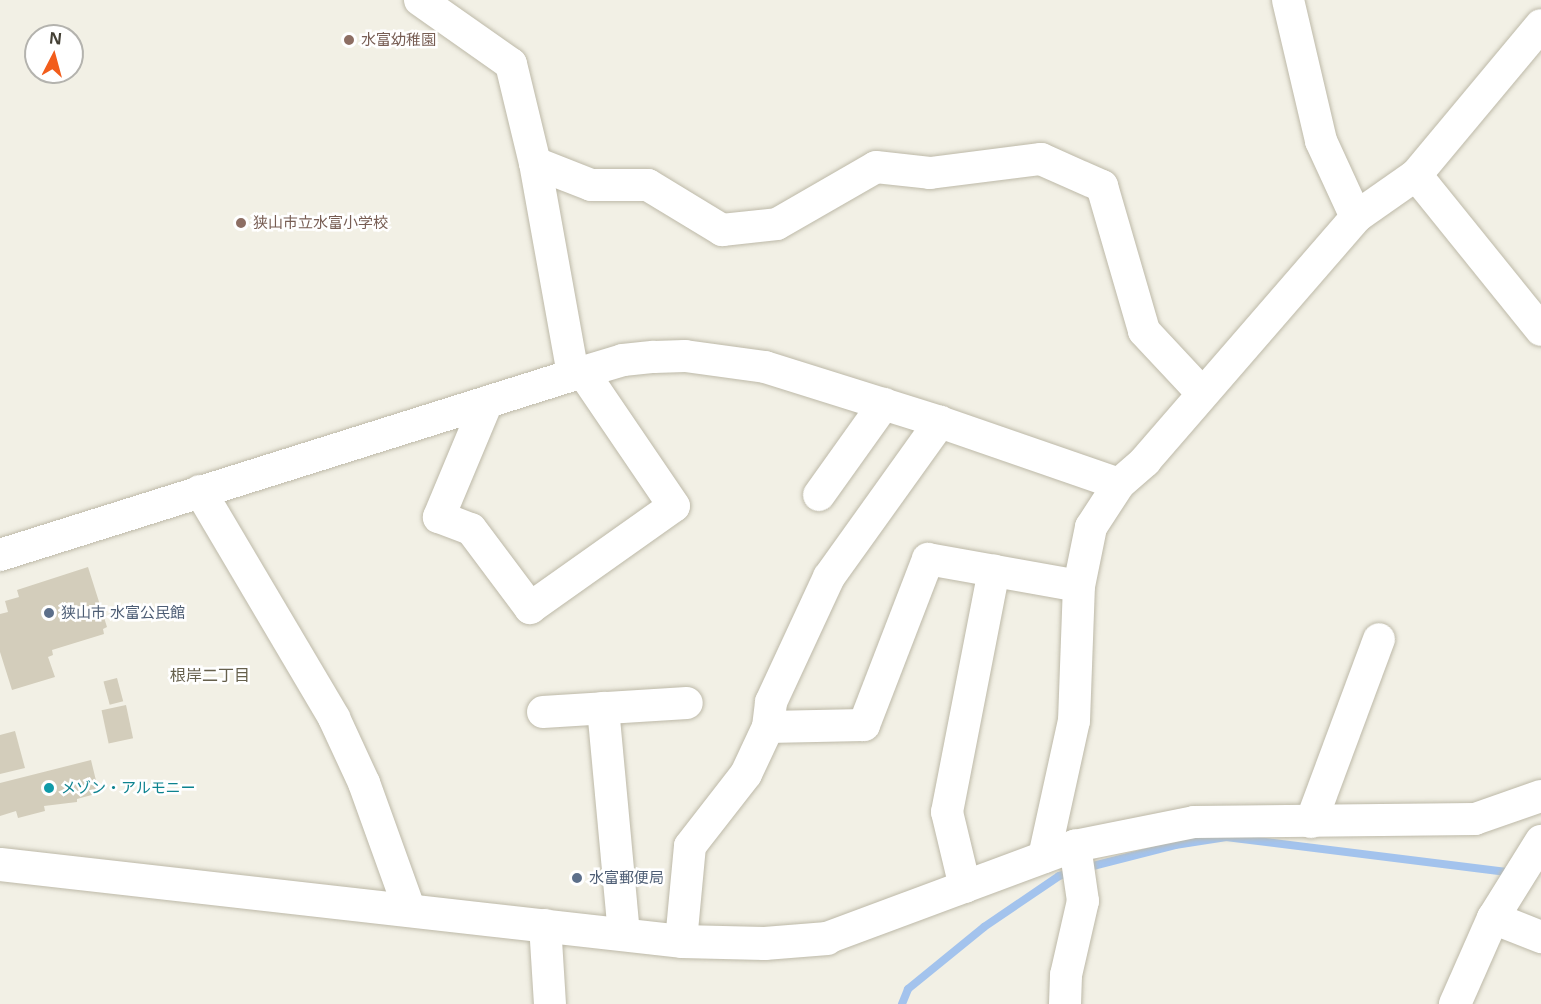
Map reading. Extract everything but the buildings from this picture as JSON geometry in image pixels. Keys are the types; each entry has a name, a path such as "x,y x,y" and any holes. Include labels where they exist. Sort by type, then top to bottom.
{"street":[{"path":"420,0 511,64 535,163 578,374 674,506 530,608 471,529 438,516 487,402"},
{"path":"1288,0 1321,141 1356,217"},
{"path":"1044,857 1074,721 1079,586 1091,527 1119,484 1146,461 1202,393 1356,217 1416,176 1541,25"},
{"path":"535,163 591,185 648,185 722,230 777,224 876,167 930,173 1041,159 1102,186 1144,331 1202,393"},
{"path":"1416,176 1541,330"},
{"path":"0,555 200,490 623,360 654,357 721,359 765,367 940,422 1119,484"},
{"path":"819,495 884,404"},
{"path":"681,941 690,846 746,774 768,727 771,702 829,577 940,422"},
{"path":"200,490 334,718 364,783 409,908"},
{"path":"768,727 864,725 927,559 1079,586"},
{"path":"965,887 947,812 994,571"},
{"path":"1311,822 1379,639"},
{"path":"543,712 687,703"},
{"path":"603,708 624,934"},
{"path":"0,864 409,908 681,941 764,943 827,938 1044,857 1078,862 1194,822 1475,819 1541,796"},
{"path":"1455,1004 1493,918 1537,850"},
{"path":"1065,1004 1066,975 1080,923 1078,862"},
{"path":"1493,918 1541,937"},
{"path":"545,924 550,1004"}],"waterway":[{"path":"1085,868 1175,845 1226,837 1513,873"},
{"path":"902,1004 908,989 984,927 1059,876 1072,872"}],"place":[{"name":"水富幼稚園","path":"349,40"},
{"name":"狭山市立水富小学校","path":"241,223"},
{"name":"狭山市 水富公民館","path":"49,613"},
{"name":"メゾン・アルモニー","path":"49,788"},
{"name":"水富郵便局","path":"577,878"}],"district":[{"name":"根岸二丁目","path":"210,675"}]}
